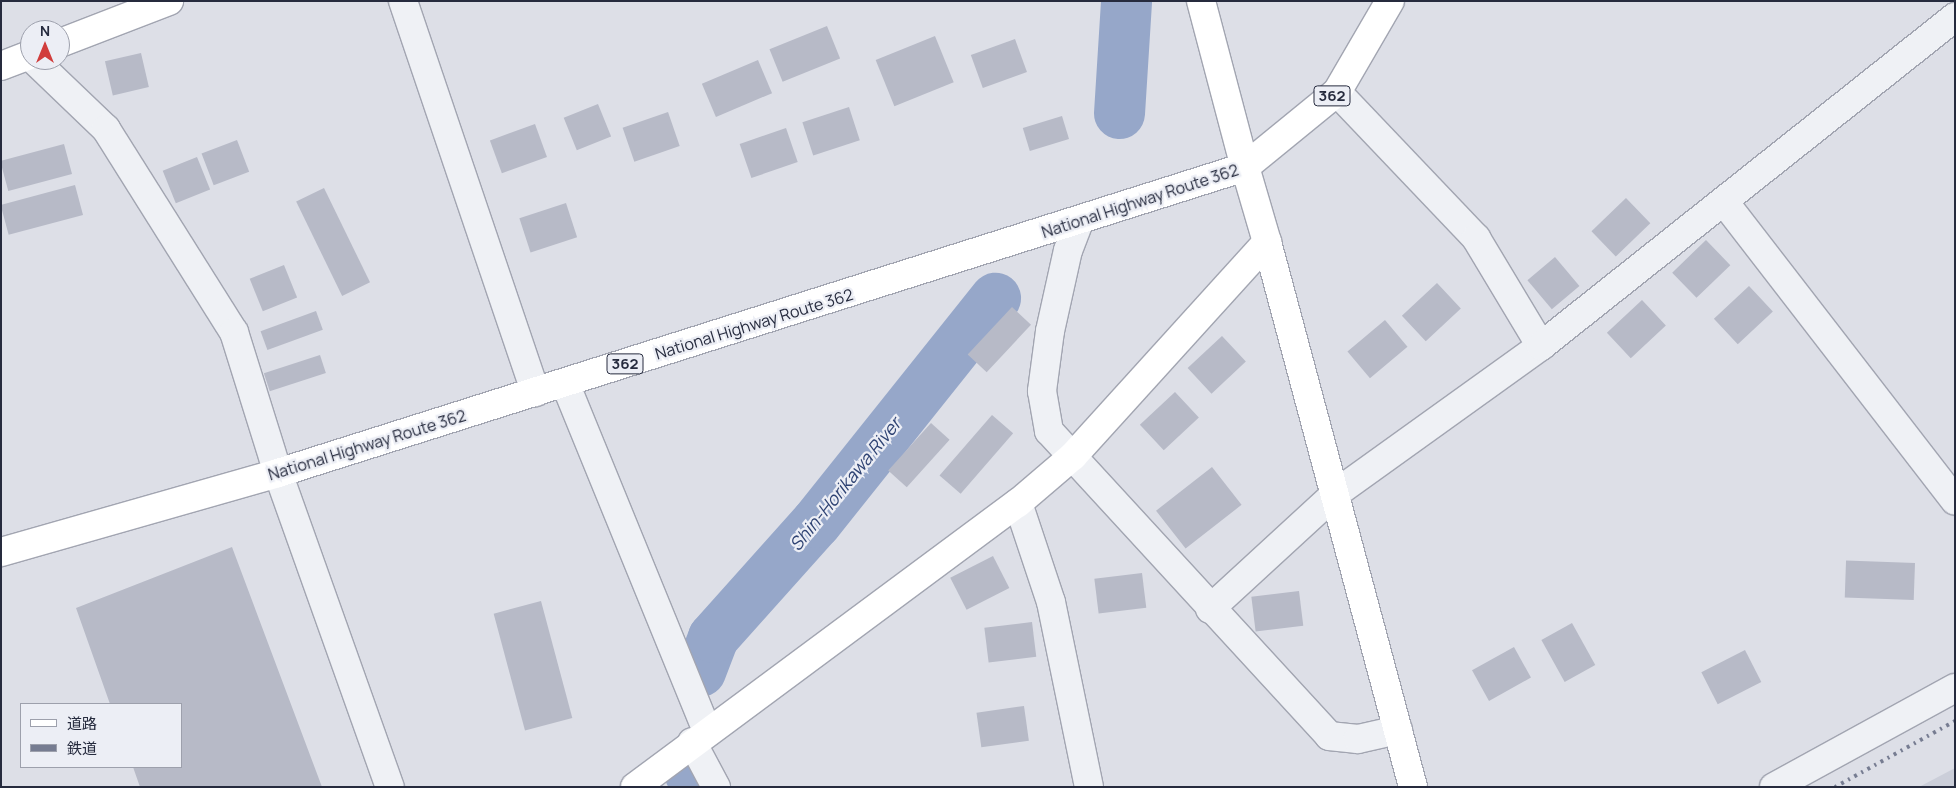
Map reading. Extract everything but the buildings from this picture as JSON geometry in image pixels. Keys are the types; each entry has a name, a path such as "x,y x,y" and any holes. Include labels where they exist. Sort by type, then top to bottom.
{"main road":[{"path":"70,39 170,1"},
{"path":"1201,1 1246,166"},
{"name":"National Highway Route 362","path":"1,552 278,473 1079,222 1246,166 1337,92 1390,1"},
{"path":"1,66 20,60"},
{"name":"National Highway Route 362","path":"1246,166 1412,787"},
{"path":"636,787 699,737 1018,503 1074,456 1267,242"}],"street":[{"path":"403,1 535,392"},
{"path":"1210,609 1335,494 1541,346 1725,203 1955,17"},
{"path":"45,70 106,129 234,332 278,473 390,787"},
{"path":"1337,92 1476,238 1541,346"},
{"path":"1725,203 1955,501"},
{"path":"1079,222 1060,283 1042,391 1049,431 1074,456 1210,609 1328,736 1358,738 1398,730"},
{"path":"565,383 699,737 716,787"},
{"path":"1018,503 1051,602 1089,787"},
{"path":"1774,787 1955,688"}],"shaded area":[{"path":"1955,768 1955,787 1919,787"}],"waterway":[{"name":"Shin-Horikawa River","path":"1119,113 1126,1"},
{"name":"Shin-Horikawa River","path":"700,671 713,637 816,522 995,298"},
{"name":"Shin-Horikawa River","path":"689,772 697,787"}],"railway":[{"path":"1835,787 1955,721"}]}
